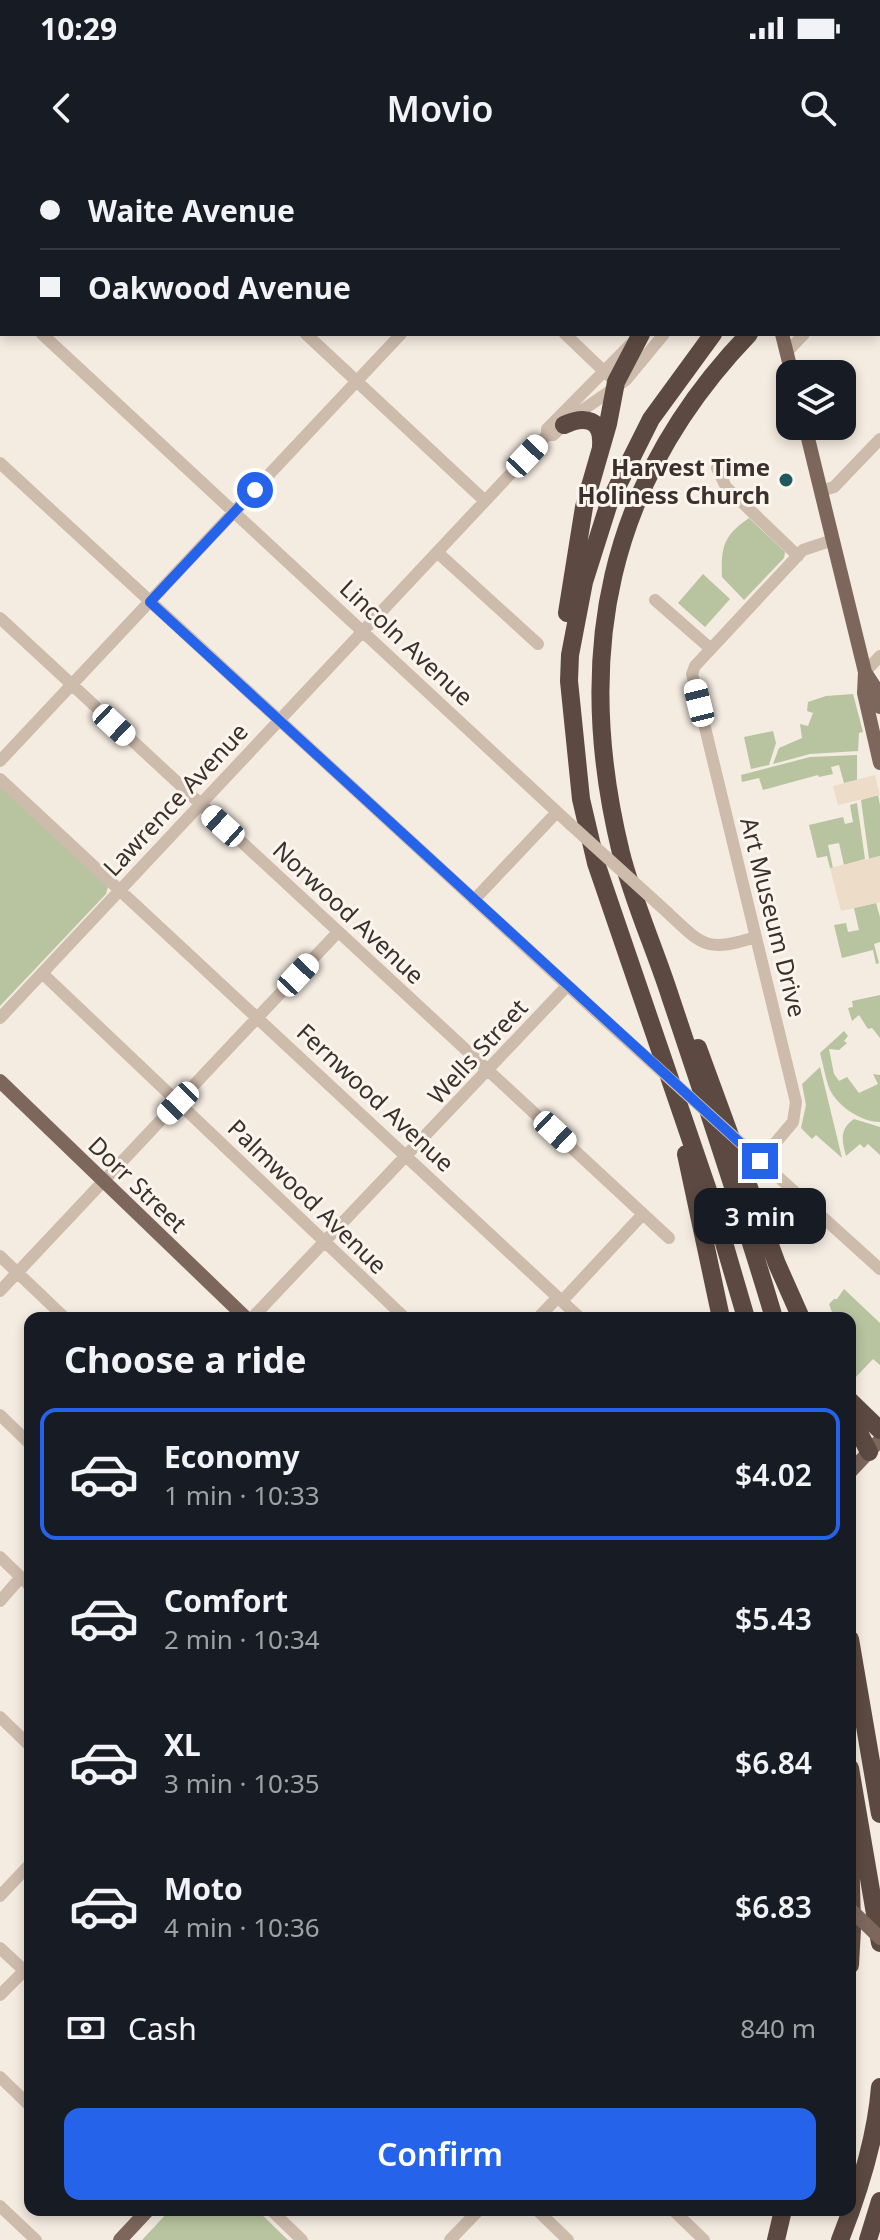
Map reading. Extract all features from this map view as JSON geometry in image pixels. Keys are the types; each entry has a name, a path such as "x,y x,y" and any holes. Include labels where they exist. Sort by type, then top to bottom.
{"highway":[{"path":"570,655 565,632 584,507 601,448 614,382 640,336"},
{"path":"711,336 671,388 621,475 609,503 589,562 570,655 570,694 581,799 596,863 713,1205 744,1312"},
{"path":"747,336 695,400 657,460 618,554 604,613 599,700 605,772 622,856 772,1312"},
{"path":"564,425 580,418 591,422 600,432 601,448"},
{"path":"654,947 709,1072 777,1264 798,1312"},
{"path":"686,1131 686,1159 720,1312"},
{"path":"856,1407 880,1430"},
{"path":"856,1423 874,1446"},
{"path":"856,1672 880,1814"},
{"path":"863,1711 880,1781"},
{"path":"856,1803 880,1941"},
{"path":"856,2195 871,2143 880,2087"},
{"path":"868,2240 880,2201"},
{"path":"776,2240 782,2216"},
{"path":"840,2240 849,2216"}],"main road":[{"path":"783,336 789,360"},
{"path":"808,440 865,672 864,693 880,763"},
{"path":"865,672 876,689 880,707"},
{"name":"Dorr Street","path":"0,1081 243,1312"},
{"path":"856,1466 874,1446"},
{"path":"856,1915 880,1941"},
{"path":"120,2240 140,2216"}],"street":[{"name":"Lincoln Avenue","path":"44,336 698,940 722,947 756,937"},
{"path":"308,336 485,501"},
{"path":"0,761 399,336"},
{"path":"567,336 614,382"},
{"name":"Lawrence Avenue","path":"1,1017 547,435 547,429 640,366 662,336"},
{"path":"787,352 802,336"},
{"name":"Lawrence Avenue","path":"547,435 553,435 614,382"},
{"path":"821,491 834,487 880,439"},
{"path":"0,463 567,986 878,1266"},
{"path":"717,468 726,487 798,556"},
{"path":"655,600 711,649 807,547 833,540"},
{"path":"437,552 538,644"},
{"name":"Norwood Avenue","path":"0,618 669,1238"},
{"name":"Art Museum Drive","path":"711,649 694,670 796,1110 790,1127 760,1161"},
{"path":"865,672 880,656"},
{"name":"Fernwood Avenue","path":"0,779 574,1312"},
{"path":"474,900 557,812"},
{"path":"0,1291 338,932"},
{"name":"Palmwood Avenue","path":"42,973 399,1312"},
{"name":"Wells Street","path":"255,1312 407,1157 567,986"},
{"path":"545,1312 643,1214"},
{"path":"0,1256 59,1312"},
{"path":"0,1415 24,1438"},
{"path":"0,1557 24,1580"},
{"path":"0,1601 24,1583"},
{"path":"0,1717 24,1740"},
{"path":"0,1896 24,1870"},
{"path":"0,1948 24,1968"},
{"path":"0,1995 24,1974"},
{"path":"0,2077 24,2100"},
{"path":"0,2206 36,2240"},
{"path":"277,2216 302,2240"},
{"path":"459,2237 475,2216"},
{"path":"543,2216 568,2240"},
{"path":"679,2216 704,2240"}],"green space":[{"path":"749,518 785,552 784,558 744,600 722,577 722,558 729,537"},
{"path":"703,574 730,599 705,627 678,603"},
{"path":"853,694 863,732 859,733 858,751 810,754 773,764 779,748 802,738 800,724 808,726 813,713 807,711 808,702 826,696"},
{"path":"773,731 776,743 769,765 751,769 744,737"},
{"path":"857,755 857,780 844,783 839,765 831,767 833,774 763,790 759,778 742,782 741,775 810,757"},
{"path":"0,784 108,887 106,894 0,1006"},
{"path":"878,795 880,856 869,859 861,800"},
{"path":"857,803 865,859 844,865 839,843 828,845 833,868 830,868 827,856 817,858 809,825 843,817 845,824 853,822 850,805"},
{"path":"876,903 880,917 880,942 874,944 879,963 876,964 873,950 842,958 834,925 846,923 848,932 859,930 854,908"},
{"path":"880,995 880,1038 872,1028 868,1029 859,1015 852,1021 848,1008 853,1007 852,1001"},
{"path":"844,1031 848,1036 844,1041 847,1043 839,1050 829,1049 834,1074 839,1081 847,1077 859,1093 878,1084 873,1074 880,1075 880,1122 864,1119 849,1111 836,1099 828,1085 820,1053"},
{"path":"820,1067 842,1158 816,1135 812,1139 801,1128 806,1105 802,1084"},
{"path":"854,1119 880,1127 880,1155 868,1144 864,1148 860,1144 846,1156 844,1131"},
{"path":"844,1289 880,1323 880,1365 873,1359 856,1377 856,1312 832,1312 829,1304"},
{"path":"164,2216 263,2216 288,2240 142,2240"}],"shaded area":[{"path":"875,775 880,795 838,805 833,786"},
{"path":"880,856 880,902 841,911 830,868"}],"place":[{"name":"Harvest Time Holiness Church","path":"786,480"}],"route":[{"path":"255,490 150,602 760,1161"}]}
